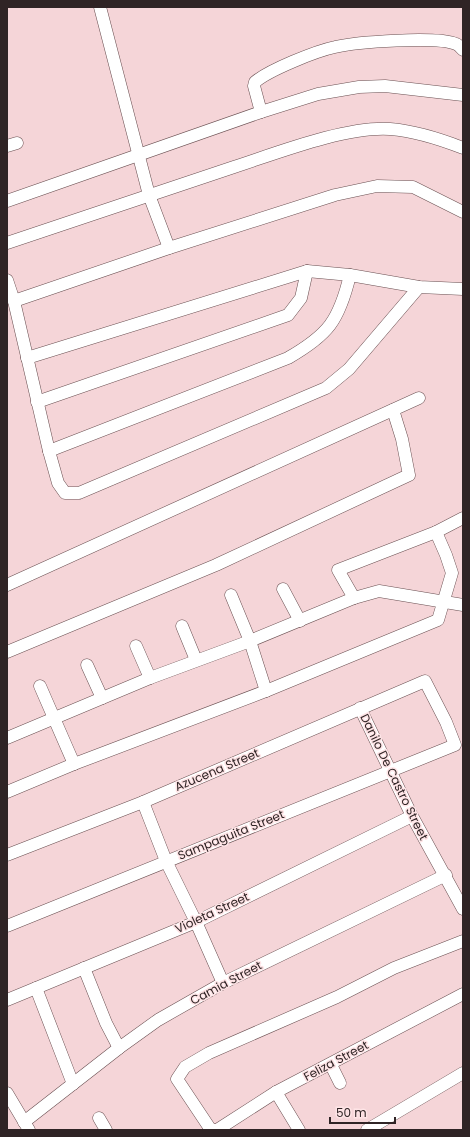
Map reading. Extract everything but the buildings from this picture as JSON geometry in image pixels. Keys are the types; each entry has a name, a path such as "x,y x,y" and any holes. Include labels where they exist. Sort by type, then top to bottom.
{"street":[{"path":"100,7 149,195 169,248"},
{"path":"261,112 254,86 255,82 300,59 336,46 428,40 457,44 463,50"},
{"path":"7,201 261,112 318,94 358,87 385,86 463,95"},
{"path":"7,244 273,154 340,135 367,130 390,129 435,138 463,148"},
{"path":"14,301 169,248 335,195 377,186 413,187 463,212"},
{"path":"27,358 307,271 350,275 419,287 463,289"},
{"path":"37,402 288,315 301,298 307,271"},
{"path":"49,451 293,355 310,345 332,325 344,299 350,275"},
{"path":"7,280 14,301 49,451 62,489 65,493 79,493 326,388 348,369 419,287"},
{"path":"7,584 419,398"},
{"path":"7,652 216,565 409,475 402,439 393,410"},
{"path":"354,598 338,570 436,532 463,518"},
{"path":"7,792 74,764 266,691 438,620 452,573 446,554 436,532"},
{"path":"283,589 300,621"},
{"path":"7,738 150,678 250,641 354,598 379,591 463,605"},
{"path":"231,595 250,641 266,691"},
{"path":"182,626 196,660"},
{"path":"136,646 150,678"},
{"path":"87,665 102,698"},
{"name":"Azucena Street","path":"7,856 143,802 425,681 446,722 455,745"},
{"path":"40,686 74,764"},
{"name":"Danilo De Castro Street","path":"360,708 392,771 412,816 446,875 463,909"},
{"name":"Sampaguita Street","path":"7,926 166,860 455,745"},
{"path":"143,802 166,860 223,983"},
{"name":"Violeta Street","path":"7,1000 196,922 412,816"},
{"name":"Camia Street","path":"27,1126 73,1084 158,1020 223,983 446,875"},
{"path":"211,1130 177,1079 185,1067 209,1053 337,997 394,968 463,940"},
{"path":"84,968 106,1023 119,1048"},
{"path":"36,988 73,1084"},
{"name":"Feliza Street","path":"211,1130 217,1130 276,1092 331,1065 409,1021 463,994"},
{"path":"331,1065 340,1083"},
{"path":"367,1130 463,1073"},
{"path":"276,1092 299,1130"},
{"path":"7,1093 27,1126"},
{"path":"99,1118 106,1130"}]}
